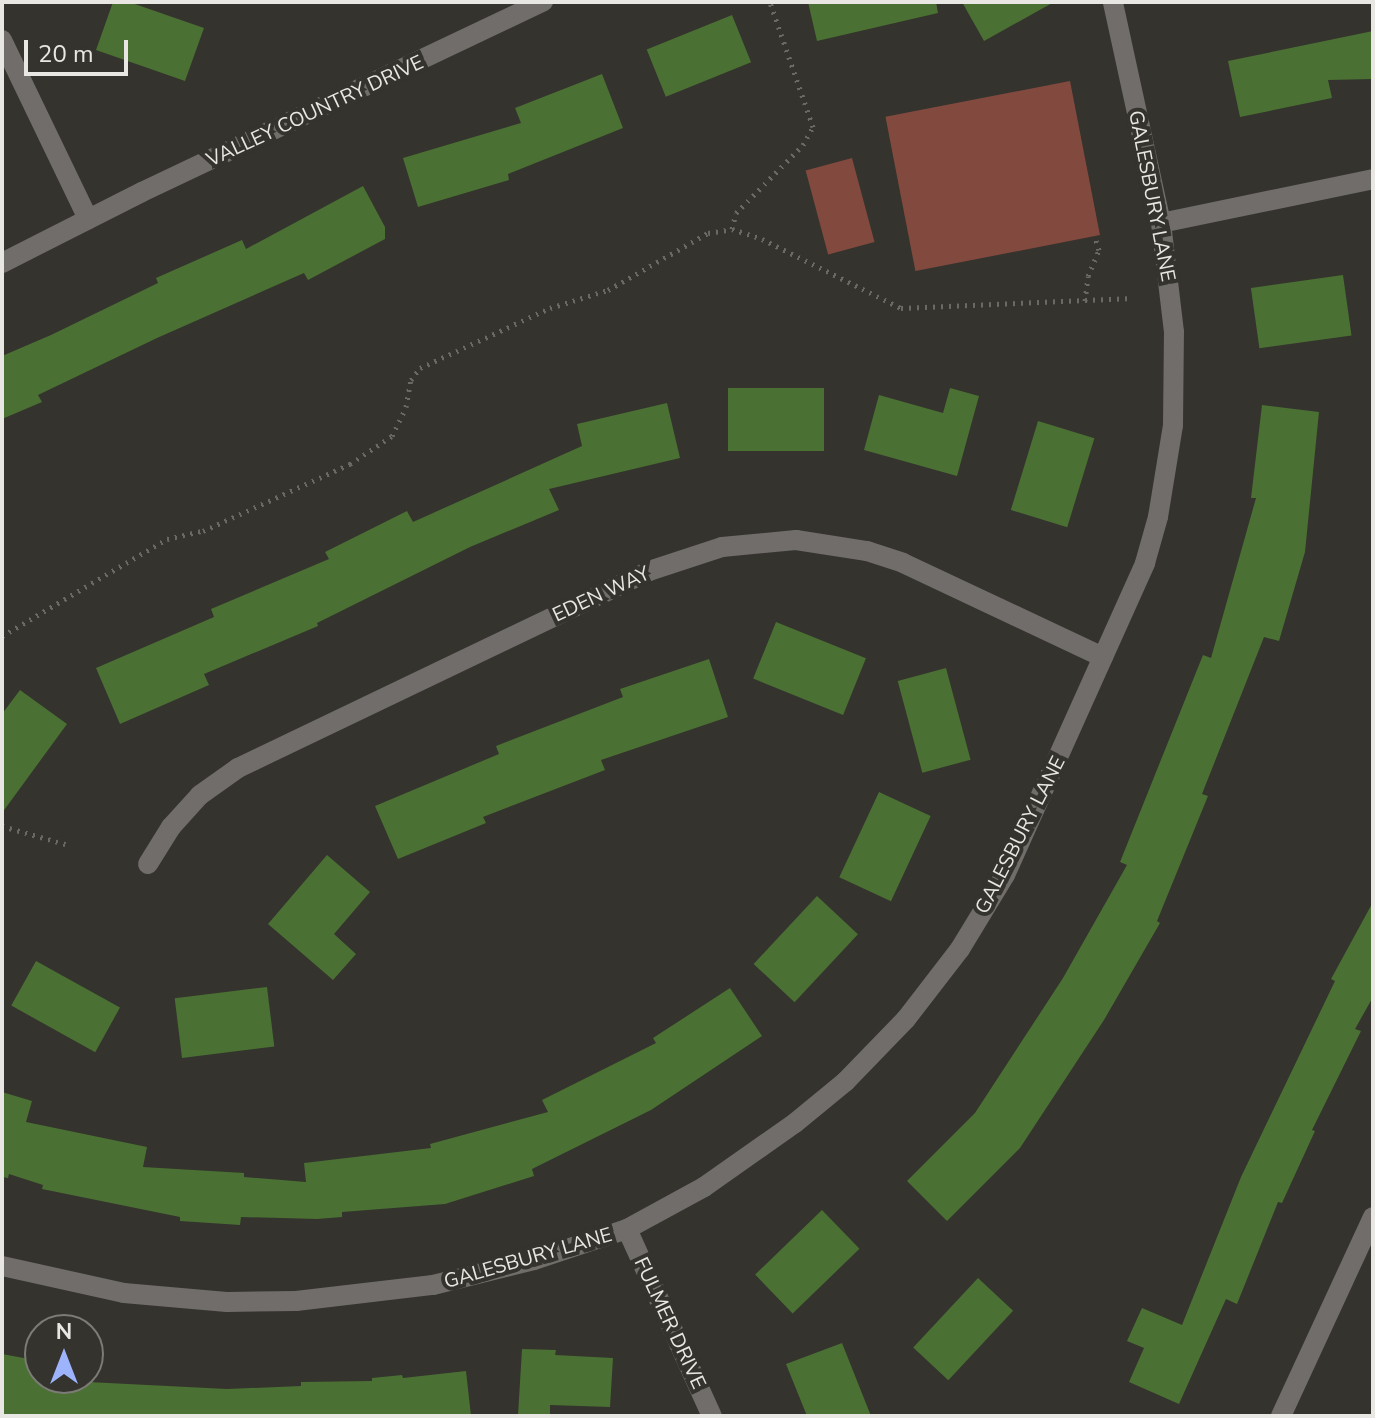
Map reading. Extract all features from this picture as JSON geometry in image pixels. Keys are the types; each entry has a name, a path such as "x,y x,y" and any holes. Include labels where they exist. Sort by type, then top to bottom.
{"street":[{"name":"VALLEY COUNTRY DRIVE","path":"2,263 506,10 543,2"},
{"name":"GALESBURY LANE","path":"2,1266 124,1293 227,1302 296,1301 433,1285 534,1260 627,1229 704,1187 777,1138 845,1082 906,1019 960,949 1005,875 1145,563 1167,472 1174,409 1174,332 1161,223 1113,2"},
{"path":"2,40 88,219"},
{"path":"1161,223 1373,179"},
{"name":"EDEN WAY","path":"148,864 171,827 200,795 238,768 649,571 722,547 796,540 867,551 903,563 1103,657"},
{"path":"1281,1416 1373,1217"},
{"name":"FULMER DRIVE","path":"627,1229 712,1416"}],"path":[{"path":"732,229 736,213 795,154 813,127 770,2"},
{"path":"2,636 167,539 203,531 350,464 392,436 406,407 411,380 420,368 550,308 608,290 708,233 732,229 762,239 901,308 1133,298"},
{"path":"1085,301 1088,276 1099,250 1095,237"},
{"path":"2,826 65,844"}],"shaded area":[{"path":"1070,81 1100,235 915,271 885,117"},
{"path":"852,158 875,242 828,254 806,170"}],"building":[{"path":"113,2 129,2 204,28 185,81 96,50"},
{"path":"808,2 936,2 938,13 817,41"},
{"path":"962,2 1054,2 984,41"},
{"path":"732,15 751,62 666,97 647,49"},
{"path":"1373,31 1373,79 1328,80 1332,98 1240,117 1228,61"},
{"path":"602,74 623,128 508,174 509,180 418,207 403,158 521,123 515,108"},
{"path":"363,186 385,227 385,239 308,280 304,273 157,338 38,395 42,402 2,419 2,356 158,283 156,278 242,240 246,249"},
{"path":"1343,275 1351,335 1259,348 1251,288"},
{"path":"728,388 824,388 824,451 728,451"},
{"path":"950,388 979,396 957,476 864,450 879,395 943,413"},
{"path":"667,403 680,458 549,489 559,510 470,547 317,623 318,626 204,674 209,685 120,724 96,668 214,617 211,609 329,559 325,552 407,511 413,522 582,446 577,424"},
{"path":"1262,405 1319,412 1305,552 1279,641 1264,637 1202,794 1208,796 1157,921 1160,923 1104,1020 1020,1148 947,1221 907,1181 975,1113 1063,978 1127,865 1120,862 1203,655 1211,658 1256,498 1251,498"},
{"path":"1038,421 1094,438 1067,527 1011,510"},
{"path":"776,622 866,658 843,715 753,679"},
{"path":"709,659 728,717 601,760 605,770 483,817 486,823 398,859 375,806 499,754 496,746 623,697 620,689"},
{"path":"946,668 971,760 922,773 898,681"},
{"path":"20,690 67,724 2,813 2,714"},
{"path":"879,792 931,816 891,901 839,877"},
{"path":"327,855 370,892 334,934 356,954 333,980 268,924"},
{"path":"817,896 858,934 795,1002 754,964"},
{"path":"1373,902 1373,997 1355,1029 1361,1031 1312,1130 1315,1131 1282,1203 1278,1202 1237,1304 1226,1299 1179,1404 1129,1382 1144,1348 1127,1341 1142,1308 1182,1325 1241,1177 1335,981 1331,979"},
{"path":"36,961 120,1008 95,1052 11,1006"},
{"path":"267,987 274,1047 182,1058 175,998"},
{"path":"730,988 762,1036 651,1110 532,1169 534,1176 445,1204 342,1212 342,1217 317,1219 241,1217 240,1225 180,1221 180,1217 42,1189 43,1185 9,1174 8,1178 2,1177 2,1092 32,1101 26,1122 147,1147 143,1167 244,1173 244,1177 306,1182 304,1163 431,1148 430,1144 548,1112 542,1100 656,1043 653,1038"},
{"path":"822,1210 860,1249 793,1313 755,1275"},
{"path":"978,1278 1013,1311 948,1380 913,1347"},
{"path":"842,1343 871,1416 807,1416 786,1364"},
{"path":"522,1349 556,1350 555,1355 613,1358 610,1407 550,1405 550,1416 518,1415"},
{"path":"2,1354 24,1358 24,1394 104,1394 104,1383 227,1389 301,1386 301,1382 372,1381 372,1378 466,1371 471,1416 2,1416"}]}
